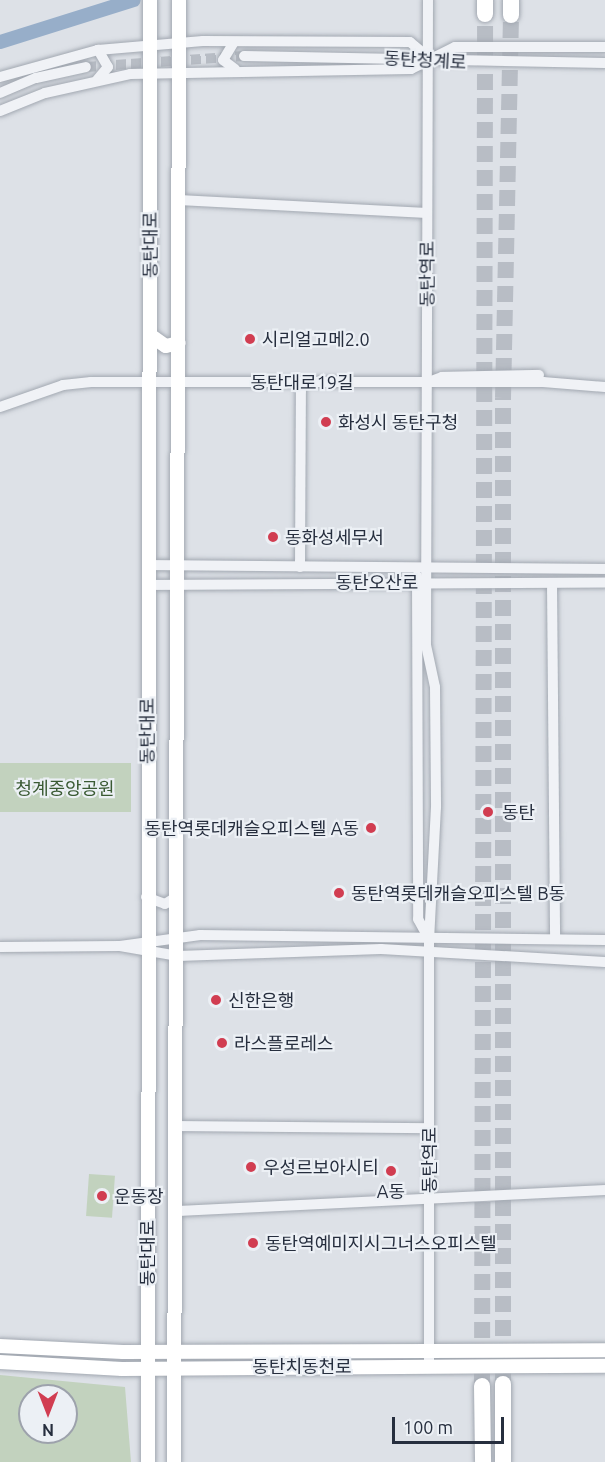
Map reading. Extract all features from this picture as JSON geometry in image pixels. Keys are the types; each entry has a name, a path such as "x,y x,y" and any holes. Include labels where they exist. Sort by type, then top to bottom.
{"highway":[{"path":"503,1384 503,1462"},
{"path":"482,1386 483,1462"}],"main road":[{"name":"동탄대로","path":"148,1462 145,954 150,382 150,0"},
{"name":"동탄대로","path":"174,1462 178,1211 179,2"},
{"path":"150,335 166,346 179,343"},
{"name":"동탄치동천로","path":"0,1346 148,1352 605,1350"},
{"name":"동탄치동천로","path":"0,1362 148,1368 605,1366"}],"street":[{"name":"동탄역로","path":"428,0 425,547 421,567 418,920 429,939"},
{"path":"0,77 98,50 179,42 410,42 428,57"},
{"path":"234,42 224,60 237,70"},
{"path":"0,111 96,80 130,74 203,70 411,69 428,57 455,47 605,48"},
{"path":"96,80 108,67 98,50"},
{"name":"동탄청계로","path":"244,56 428,57 456,63 605,63"},
{"path":"0,93 36,78 86,67"},
{"name":"동탄대로","path":"179,200 427,213"},
{"path":"426,383 442,377 524,375 605,380"},
{"path":"300,382 300,567"},
{"path":"426,383 605,387"},
{"name":"동탄대로19길","path":"0,406 63,384 426,383"},
{"name":"동탄오산로","path":"149,565 605,569"},
{"path":"219,584 215,572 220,565"},
{"name":"동탄역로","path":"421,581 426,645 435,687 429,939 429,1366"},
{"name":"동탄오산로","path":"148,585 421,581 605,583"},
{"path":"552,583 555,939"},
{"path":"418,876 432,876"},
{"path":"146,897 165,904 178,896"},
{"path":"0,946 120,946 146,939 178,936 380,944 429,954 605,962"},
{"path":"120,946 145,954 178,956 380,944 403,939 605,940"},
{"path":"178,1126 429,1128"},
{"path":"178,1211 605,1190"}],"green space":[{"name":"청계중앙공원","path":"0,763 131,763 131,812 0,812"},
{"name":"운동장","path":"89,1174 115,1176 112,1218 86,1216"},
{"path":"0,1375 125,1387 131,1462 0,1462"}],"waterway":[{"path":"0,42 134,0"}],"tunnel":[{"path":"482,1386 485,14"},
{"path":"503,1384 503,398 511,15"},
{"path":"86,67 244,56"}],"place":[{"name":"시리얼고메2.0","path":"250,339"},
{"name":"화성시 동탄구청","path":"326,422"},
{"name":"동화성세무서","path":"273,537"},
{"name":"동탄","path":"488,812"},
{"name":"동탄역롯데캐슬오피스텔 A동","path":"371,828"},
{"name":"동탄역롯데캐슬오피스텔 B동","path":"339,893"},
{"name":"신한은행","path":"216,1000"},
{"name":"라스플로레스","path":"222,1043"},
{"name":"우성르보아시티","path":"251,1167"},
{"name":"A동","path":"391,1171"},
{"name":"운동장","path":"102,1196"},
{"name":"동탄역예미지시그너스오피스텔","path":"253,1243"}]}
